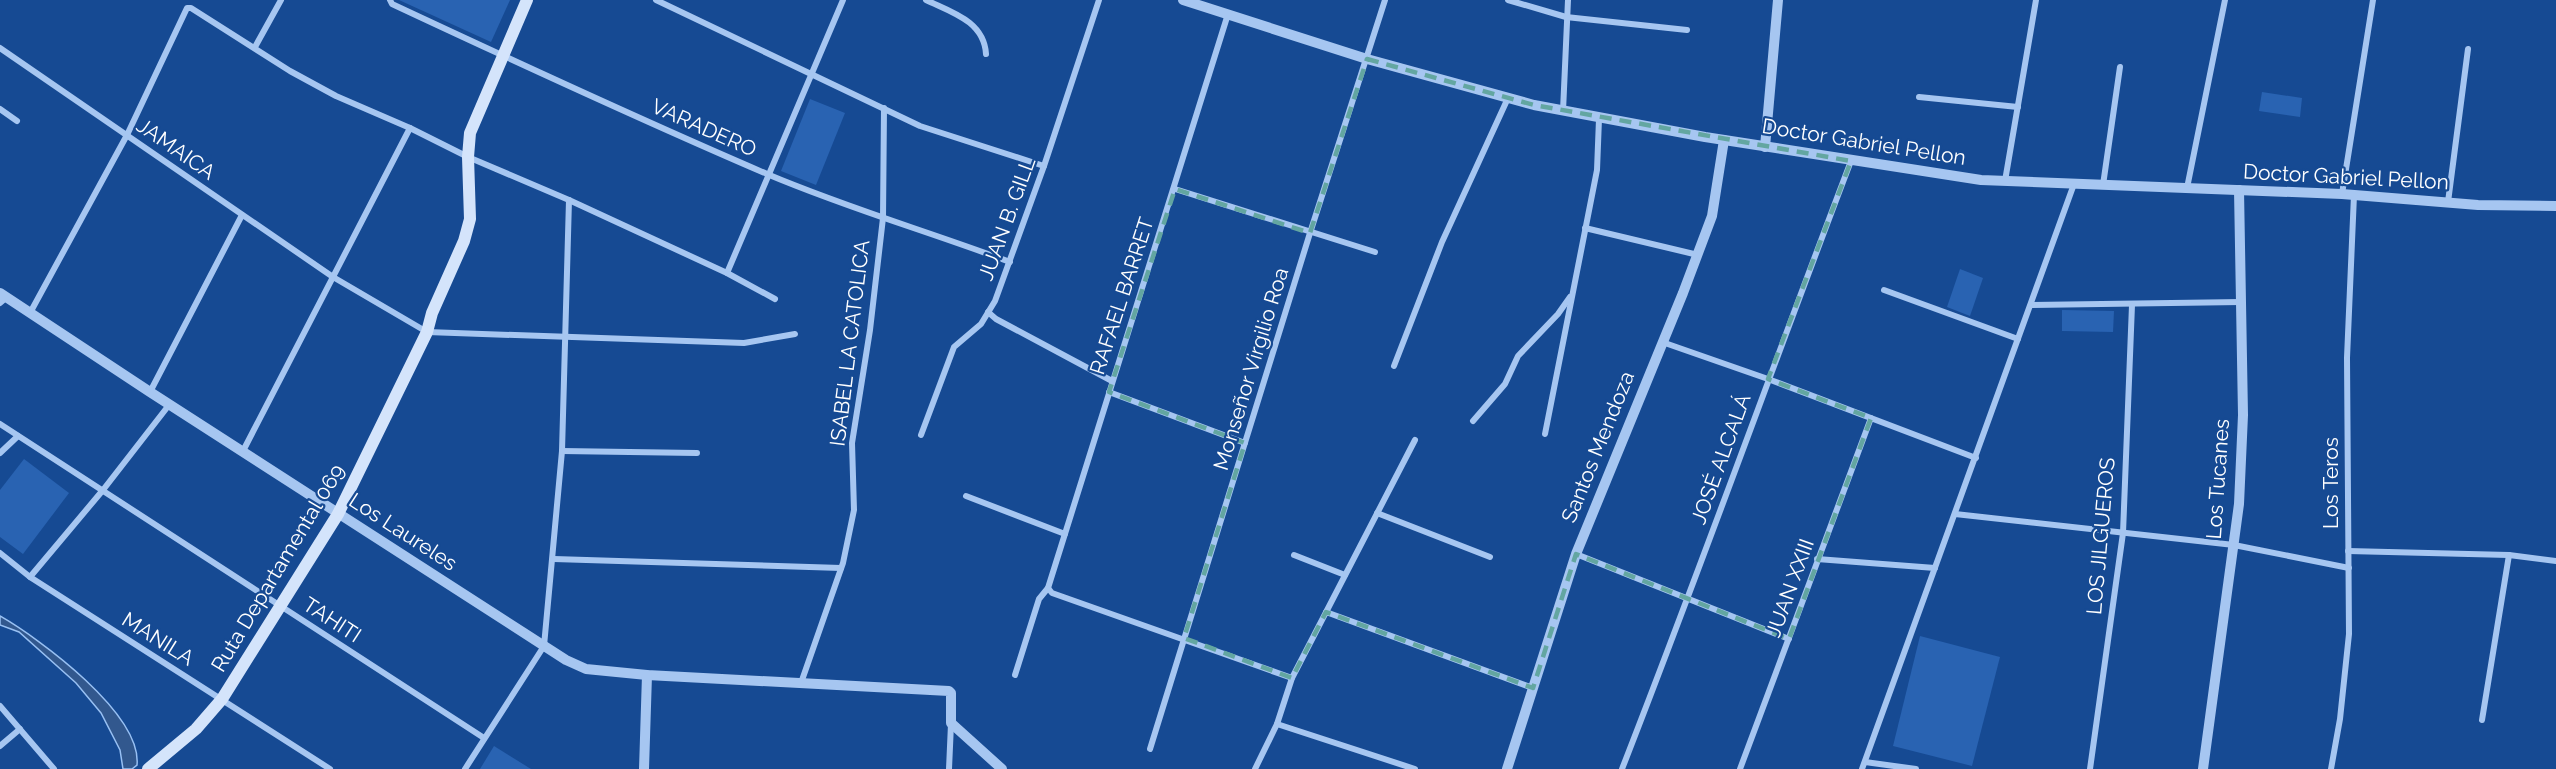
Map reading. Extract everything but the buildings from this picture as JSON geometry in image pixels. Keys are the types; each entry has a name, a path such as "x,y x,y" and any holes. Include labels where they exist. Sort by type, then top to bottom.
{"main road":[{"name":"Ruta Departamental 069","path":"148,769 196,729 222,699 338,514 427,332 432,314 464,241 470,219 468,158 470,133 505,57 527,0"}],"street":[{"path":"255,47 281,0"},
{"path":"656,0 938,133 1044,166"},
{"path":"727,273 843,0"},
{"path":"926,0 972,22 986,45 986,54"},
{"name":"JUAN B. GILL","path":"921,435 954,347 981,324 1010,262 1099,0"},
{"name":"Doctor Gabriel Pellon","path":"1183,0 1197,2 1367,59 1508,98 1599,118 1851,161 1981,180 2342,194 2448,202 2556,206"},
{"name":"Monseñor Virgilio Roa","path":"1150,749 1310,233 1385,0"},
{"path":"1508,0 1566,17 1687,30"},
{"path":"1563,111 1568,0"},
{"path":"1765,147 1778,0"},
{"path":"2005,181 2036,0"},
{"path":"2187,189 2225,0"},
{"path":"2342,194 2373,0"},
{"name":"VARADERO","path":"391,2 505,57 769,175 1010,262"},
{"path":"30,313 127,135 187,8 255,47 290,71 336,96 410,128 468,158 569,200 727,273 775,299"},
{"name":"RAFAEL BARRET","path":"1015,675 1039,599 1048,588 1228,14"},
{"name":"JAMAICA","path":"0,48 333,277 427,332"},
{"path":"2448,202 2468,49"},
{"path":"2103,185 2120,67"},
{"path":"1919,97 2018,107"},
{"path":"1394,366 1442,242 1508,98"},
{"name":"ISABEL LA CATOLICA","path":"801,683 841,568 854,510 852,443 870,330 883,218 884,108"},
{"path":"0,110 17,121"},
{"path":"1545,434 1597,170 1599,118"},
{"path":"243,452 410,128"},
{"name":"Santos Mendoza","path":"1507,769 1576,554 1712,216 1724,140"},
{"name":"JOSÉ ALCALÁ","path":"1622,769 1688,600 1768,379 1851,161"},
{"path":"1862,769 2074,184"},
{"path":"1174,189 1375,252"},
{"name":"Los Tucanes","path":"2204,769 2239,504 2243,415 2239,190"},
{"name":"Los Teros","path":"2331,769 2348,656 2347,358 2354,195"},
{"path":"465,769 544,646 554,559 562,451 569,200"},
{"path":"150,392 242,215"},
{"path":"1585,228 1698,255"},
{"path":"1884,291 2018,339"},
{"path":"1473,422 1505,384 1518,356 1558,314 1572,294"},
{"name":"Los Laureles","path":"2,298 30,313 566,660 586,669 647,675 949,691 951,693 951,723"},
{"path":"2031,305 2241,302"},
{"name":"LOS JILGUEROS","path":"2090,769 2123,533 2132,305"},
{"path":"988,312 996,319 1112,381"},
{"path":"427,332 744,343 795,334"},
{"path":"1662,342 1768,379 1976,458"},
{"path":"1109,392 1245,443"},
{"path":"30,577 103,490 169,405"},
{"name":"JUAN XXIII","path":"1740,769 1871,418"},
{"name":"TAHITI","path":"0,424 484,738"},
{"path":"0,453 18,436"},
{"path":"1256,769 1277,724 1292,678 1415,440"},
{"path":"562,451 697,453"},
{"path":"966,496 1065,534"},
{"path":"1377,513 1490,557"},
{"path":"1955,513 2234,545 2349,568"},
{"path":"2348,551 2509,555 2556,561"},
{"name":"MANILA","path":"0,553 30,577 330,769"},
{"path":"1576,554 1789,639"},
{"path":"1294,555 1345,575"},
{"path":"2482,720 2509,555"},
{"path":"554,559 841,568"},
{"path":"1817,560 1935,568"},
{"path":"1048,588 1052,593 1292,678"},
{"path":"1326,612 1533,688"},
{"path":"644,769 647,675"},
{"path":"0,706 54,769"},
{"path":"948,769 951,723"},
{"path":"951,723 1002,769"},
{"path":"1277,724 1415,769"},
{"path":"0,746 20,729"},
{"path":"1864,762 1916,769"},
{"path":"315,769 321,763"}],"highlighted area":[{"path":"1367,59 1534,105 1851,161 1768,379 1871,418 1789,639 1576,554 1533,688 1326,612 1292,678 1184,638 1245,443 1109,392 1175,189 1310,233"}],"shaded area":[{"path":"399,0 510,0 491,42"},
{"path":"2262,92 2302,98 2300,117 2259,111"},
{"path":"810,99 845,113 816,185 781,171"},
{"path":"1960,269 1983,278 1970,316 1947,307"},
{"path":"2062,310 2114,311 2113,332 2062,331"},
{"path":"24,459 69,493 23,554 0,537 0,490"},
{"path":"0,616 62,660 106,702 123,723 134,745 137,765 132,769 123,769 120,750 101,713 76,683 19,632 0,625"},
{"path":"1920,636 2000,657 1972,766 1893,746"},
{"path":"494,746 531,769 480,769"}]}
